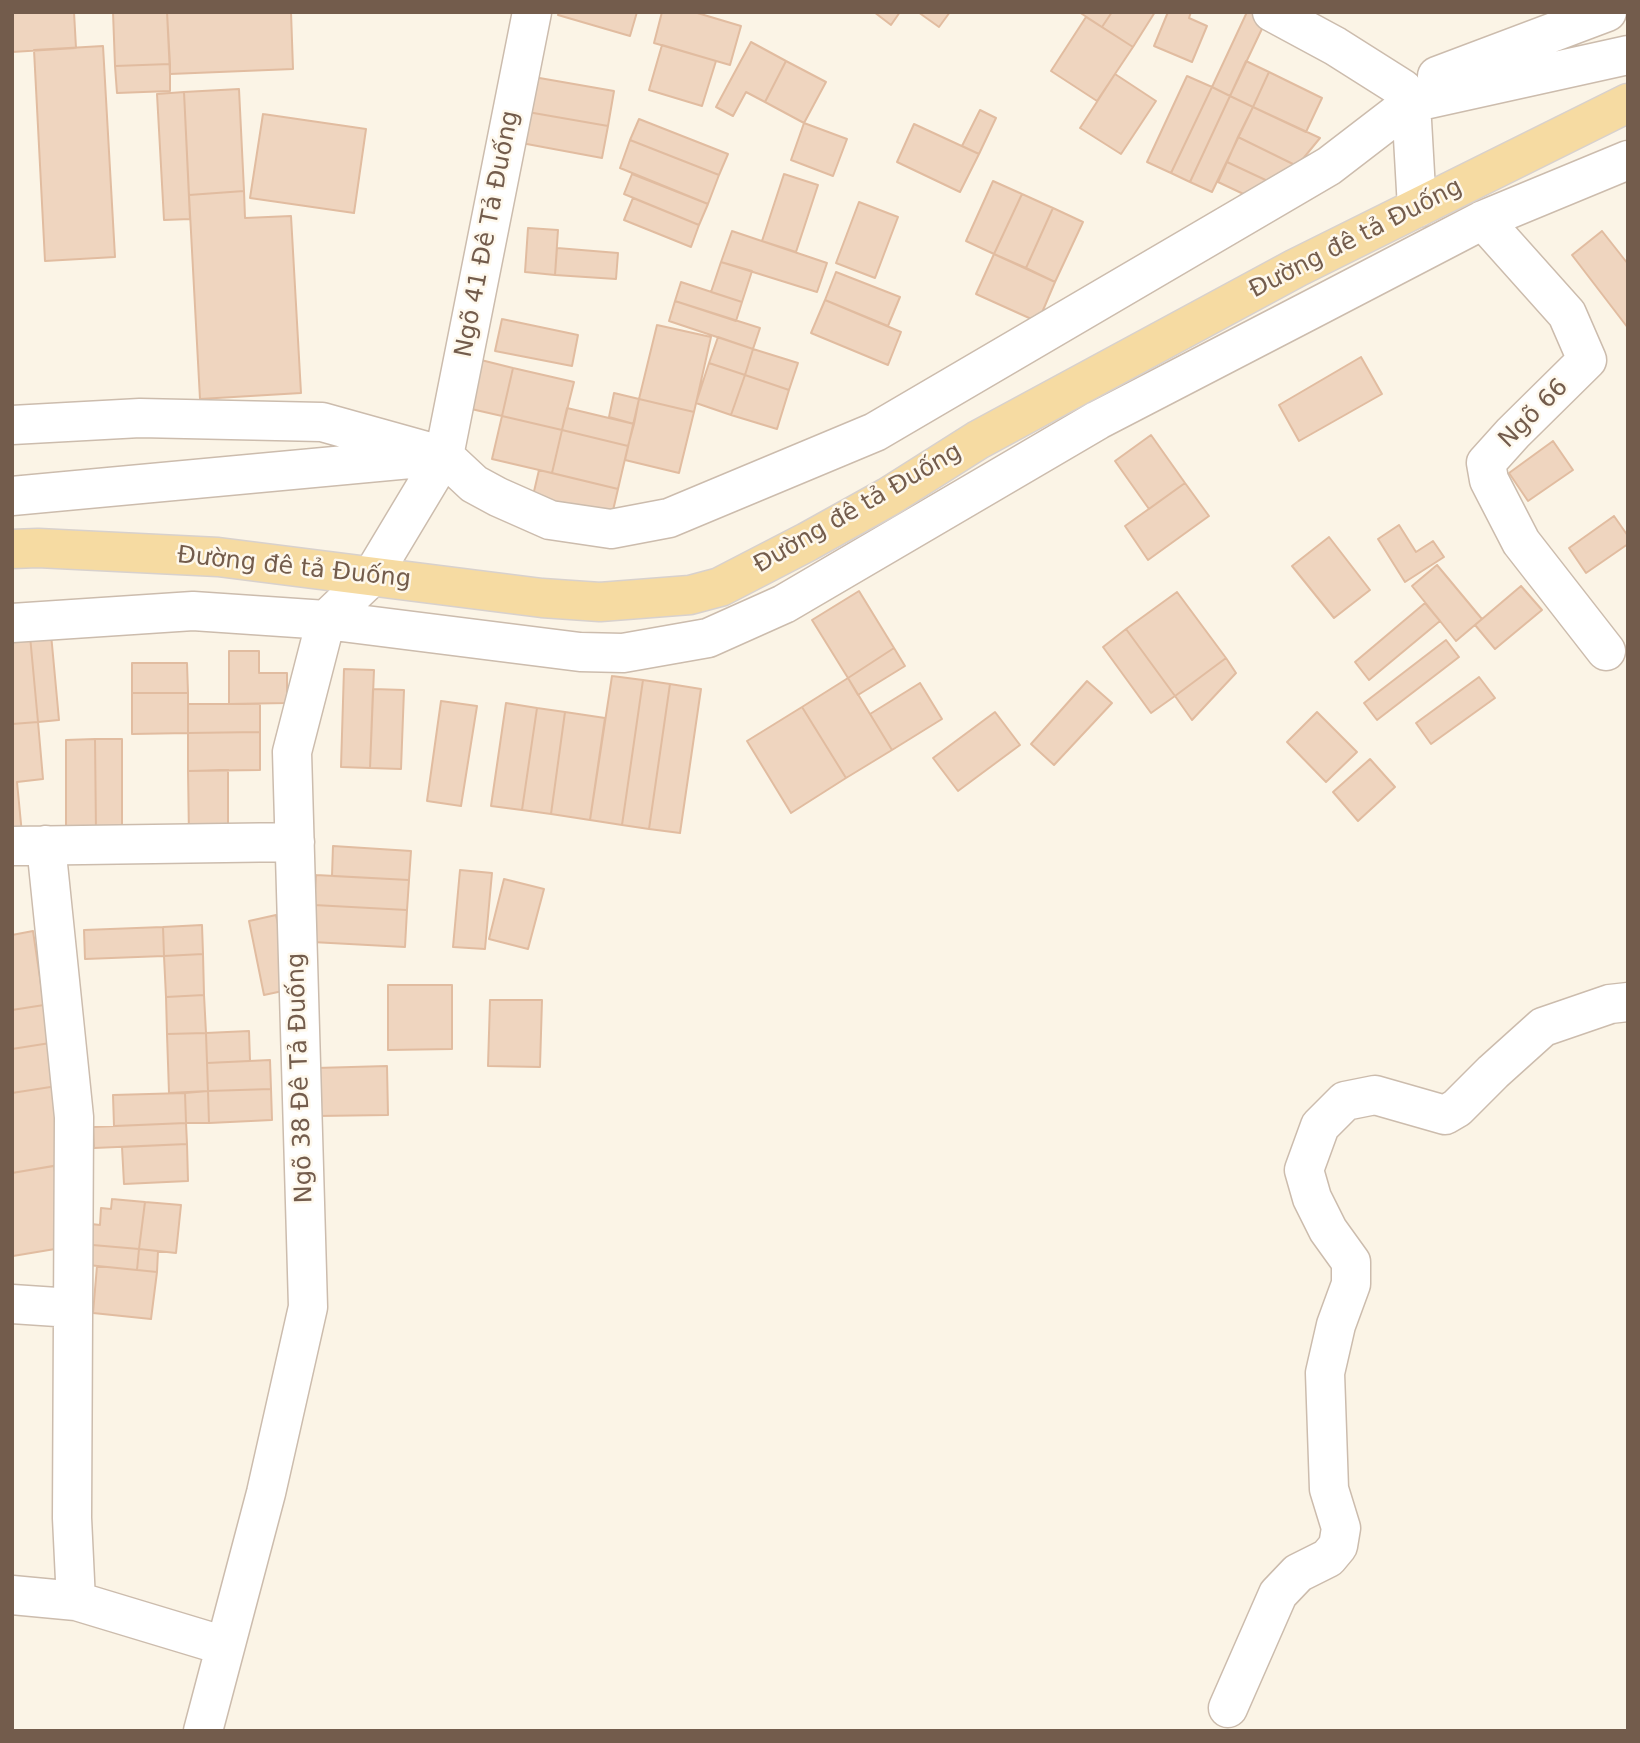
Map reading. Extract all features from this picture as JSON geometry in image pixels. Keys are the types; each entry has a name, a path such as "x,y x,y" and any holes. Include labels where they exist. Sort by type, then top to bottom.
{"main road":[{"name":"Đường đê tả Đuống","path":"12,549 218,557 542,598 600,602 690,595 720,587 888,497 1002,427 1296,268 1628,103"}],"street":[{"name":"Ngõ 41 Đê Tả Đuống","path":"444,456 532,12"},
{"path":"1272,12 1335,47 1407,96 1628,55"},
{"path":"13,420 140,418 322,422 444,456 474,484 551,520 611,529 669,518 874,432 1329,166 1407,96 1607,12"},
{"path":"1407,96 1417,208"},
{"path":"12,623 193,611 326,620 580,652 623,653 709,638 784,604 1098,420 1483,220 1628,160"},
{"name":"Ngõ 66","path":"1483,220 1567,314 1587,360 1486,463 1489,480 1521,542 1606,651"},
{"path":"12,496 444,456"},
{"path":"326,620 372,576 444,456"},
{"name":"Ngõ 38 Đê Tả Đuống","path":"203,1731 266,1493 308,1307 292,752 326,620"},
{"path":"76,1601 72,1518 74,1117 29,846 295,842"},
{"path":"1228,1708 1278,1594 1298,1573 1328,1558 1338,1546 1341,1528 1329,1489 1325,1373 1336,1325 1351,1284 1351,1262 1328,1230 1311,1198 1304,1170 1320,1126 1345,1101 1375,1095 1445,1115 1457,1108 1543,1027 1610,1004 1628,1003"},
{"path":"12,1304 72,1308"},
{"path":"12,1595 76,1601 225,1646"}],"building":[{"path":"12,12 74,12 76,48 12,52"},
{"path":"113,12 167,12 170,64 115,66"},
{"path":"167,12 291,12 293,69 170,74"},
{"path":"559,12 637,12 630,36 558,15"},
{"path":"662,12 694,12 741,26 730,65 654,43"},
{"path":"874,12 900,12 891,25"},
{"path":"918,12 950,12 939,27"},
{"path":"1079,12 1112,12 1102,27"},
{"path":"1112,12 1155,12 1133,47 1102,27"},
{"path":"1168,12 1191,12 1189,18 1207,26 1192,62 1154,46"},
{"path":"1247,12 1269,14 1230,96 1212,87"},
{"path":"1086,17 1133,47 1097,101 1051,71"},
{"path":"751,42 786,61 765,102 746,92 733,116 716,107"},
{"path":"662,45 716,61 702,106 649,90"},
{"path":"103,46 115,257 45,261 34,50"},
{"path":"786,61 826,82 804,123 765,102"},
{"path":"1246,61 1269,72 1253,107 1230,96"},
{"path":"170,64 170,91 117,93 115,66"},
{"path":"1269,72 1322,98 1306,132 1253,107"},
{"path":"1115,74 1156,101 1121,154 1080,128"},
{"path":"528,76 614,91 608,126 522,111"},
{"path":"1187,76 1212,87 1171,173 1147,162"},
{"path":"1212,87 1230,96 1190,182 1171,173"},
{"path":"239,89 244,191 189,195 184,92"},
{"path":"184,92 190,219 164,220 157,94"},
{"path":"1230,96 1253,107 1212,192 1190,182"},
{"path":"1253,107 1320,138 1297,166 1238,137"},
{"path":"980,110 996,118 979,154 962,146"},
{"path":"522,111 608,126 602,158 516,142"},
{"path":"263,114 366,129 354,213 250,198"},
{"path":"639,119 728,154 719,175 630,140"},
{"path":"804,123 847,139 833,176 791,160"},
{"path":"914,124 979,154 960,192 897,162"},
{"path":"1238,137 1297,166 1272,183 1227,162"},
{"path":"630,140 719,175 708,204 620,168"},
{"path":"1227,162 1272,183 1252,198 1218,182"},
{"path":"632,174 708,204 699,225 624,194"},
{"path":"784,174 818,185 796,252 762,241"},
{"path":"993,181 1022,194 994,254 966,241"},
{"path":"244,191 245,218 291,216 301,393 200,399 189,195"},
{"path":"1022,194 1053,208 1026,268 994,254"},
{"path":"633,198 699,225 691,247 624,220"},
{"path":"859,202 898,217 875,278 836,263"},
{"path":"1053,208 1083,222 1055,282 1026,268"},
{"path":"528,228 558,230 555,275 525,272"},
{"path":"732,231 827,263 817,292 721,262"},
{"path":"1602,231 1628,264 1628,328 1572,255"},
{"path":"557,248 618,253 616,279 555,275"},
{"path":"994,254 1055,282 1038,322 976,294"},
{"path":"721,262 752,271 742,302 711,292"},
{"path":"836,272 900,297 888,326 825,300"},
{"path":"681,282 742,302 736,321 675,301"},
{"path":"825,300 901,332 888,365 811,333"},
{"path":"675,301 760,328 753,349 669,321"},
{"path":"502,319 578,335 572,366 495,351"},
{"path":"657,325 711,337 694,412 639,399"},
{"path":"718,337 753,349 745,375 709,363"},
{"path":"753,349 798,363 789,390 745,375"},
{"path":"469,357 513,368 502,416 458,406"},
{"path":"1361,357 1382,394 1299,441 1279,405"},
{"path":"709,363 745,375 731,415 696,403"},
{"path":"513,368 574,382 562,430 502,416"},
{"path":"745,375 789,390 777,429 731,415"},
{"path":"614,393 639,399 634,424 609,417"},
{"path":"639,399 694,412 679,473 625,460"},
{"path":"567,408 634,424 628,446 562,430"},
{"path":"502,416 562,430 552,473 492,459"},
{"path":"562,430 628,446 618,489 552,473"},
{"path":"1151,435 1185,483 1149,509 1115,461"},
{"path":"1553,441 1573,470 1528,501 1509,473"},
{"path":"539,470 618,489 611,519 532,500"},
{"path":"1185,483 1209,516 1148,560 1125,526"},
{"path":"1614,516 1628,536 1628,544 1586,573 1569,548"},
{"path":"1399,525 1416,552 1433,541 1444,557 1405,582 1378,539"},
{"path":"1329,537 1370,590 1334,618 1292,566"},
{"path":"1437,565 1482,619 1456,641 1412,586"},
{"path":"1521,586 1542,610 1495,649 1475,625"},
{"path":"859,591 894,648 848,678 812,620"},
{"path":"1177,592 1226,658 1175,696 1126,629"},
{"path":"1425,603 1440,621 1369,680 1355,662"},
{"path":"1126,629 1175,696 1151,713 1103,647"},
{"path":"51,634 59,720 38,722 30,636"},
{"path":"30,636 38,722 12,724 12,638"},
{"path":"1446,640 1459,657 1377,720 1364,703"},
{"path":"894,648 905,666 858,695 848,678"},
{"path":"229,651 259,651 259,673 287,673 287,703 229,704"},
{"path":"1226,658 1236,673 1192,720 1175,696"},
{"path":"132,663 187,663 188,693 132,693"},
{"path":"344,669 374,670 370,768 341,767"},
{"path":"612,676 643,680 622,825 590,820"},
{"path":"1479,677 1495,698 1431,744 1416,723"},
{"path":"848,678 892,750 846,778 802,707"},
{"path":"643,680 670,684 649,829 622,825"},
{"path":"1087,681 1112,703 1054,765 1031,744"},
{"path":"920,683 942,719 892,750 870,714"},
{"path":"670,684 701,689 680,833 649,829"},
{"path":"373,689 404,690 401,769 370,768"},
{"path":"132,693 188,693 188,733 132,734"},
{"path":"441,701 477,706 461,806 427,801"},
{"path":"506,703 537,708 522,810 491,806"},
{"path":"188,704 260,704 260,732 188,733"},
{"path":"802,707 846,778 791,813 747,741"},
{"path":"537,708 565,712 551,814 522,810"},
{"path":"565,712 605,718 590,820 551,814"},
{"path":"995,712 1020,745 958,791 933,758"},
{"path":"1317,712 1357,752 1326,782 1287,742"},
{"path":"38,722 43,779 17,782 22,834 12,835 12,724"},
{"path":"260,732 260,770 188,771 188,733"},
{"path":"95,739 122,739 122,832 96,833"},
{"path":"95,739 96,833 66,833 66,740"},
{"path":"1370,759 1395,787 1358,821 1333,792"},
{"path":"228,770 228,838 189,837 188,771"},
{"path":"333,846 411,851 409,880 332,876"},
{"path":"460,870 492,873 485,949 453,947"},
{"path":"316,875 409,880 407,910 314,905"},
{"path":"504,879 544,889 528,949 489,939"},
{"path":"314,905 407,910 405,947 312,942"},
{"path":"276,915 292,989 264,995 249,921"},
{"path":"202,925 203,954 164,956 163,927"},
{"path":"163,927 164,956 85,959 84,930"},
{"path":"33,931 44,1005 12,1010 12,935"},
{"path":"203,954 204,995 166,997 164,956"},
{"path":"388,985 452,985 452,1049 388,1050"},
{"path":"204,995 206,1033 167,1034 166,997"},
{"path":"490,1000 542,1000 540,1067 488,1066"},
{"path":"44,1005 50,1043 12,1049 12,1010"},
{"path":"249,1031 250,1061 207,1063 206,1033"},
{"path":"206,1033 208,1091 169,1093 167,1034"},
{"path":"50,1043 57,1086 12,1093 12,1049"},
{"path":"270,1060 271,1089 208,1091 207,1063"},
{"path":"387,1066 388,1115 317,1116 316,1068"},
{"path":"57,1086 70,1163 12,1173 12,1093"},
{"path":"271,1089 272,1120 209,1123 208,1091"},
{"path":"208,1091 209,1123 186,1123 185,1093"},
{"path":"185,1093 186,1123 114,1126 113,1095"},
{"path":"186,1123 187,1144 94,1148 93,1127"},
{"path":"187,1144 188,1181 124,1184 122,1147"},
{"path":"54,1166 67,1247 13,1256 12,1173"},
{"path":"112,1199 145,1202 139,1249 81,1244 83,1223 100,1225 101,1208 111,1209"},
{"path":"145,1202 181,1205 176,1253 139,1249"},
{"path":"81,1244 139,1249 137,1270 78,1264"},
{"path":"139,1249 158,1251 157,1272 137,1270"},
{"path":"97,1266 157,1272 151,1319 93,1313"}]}
